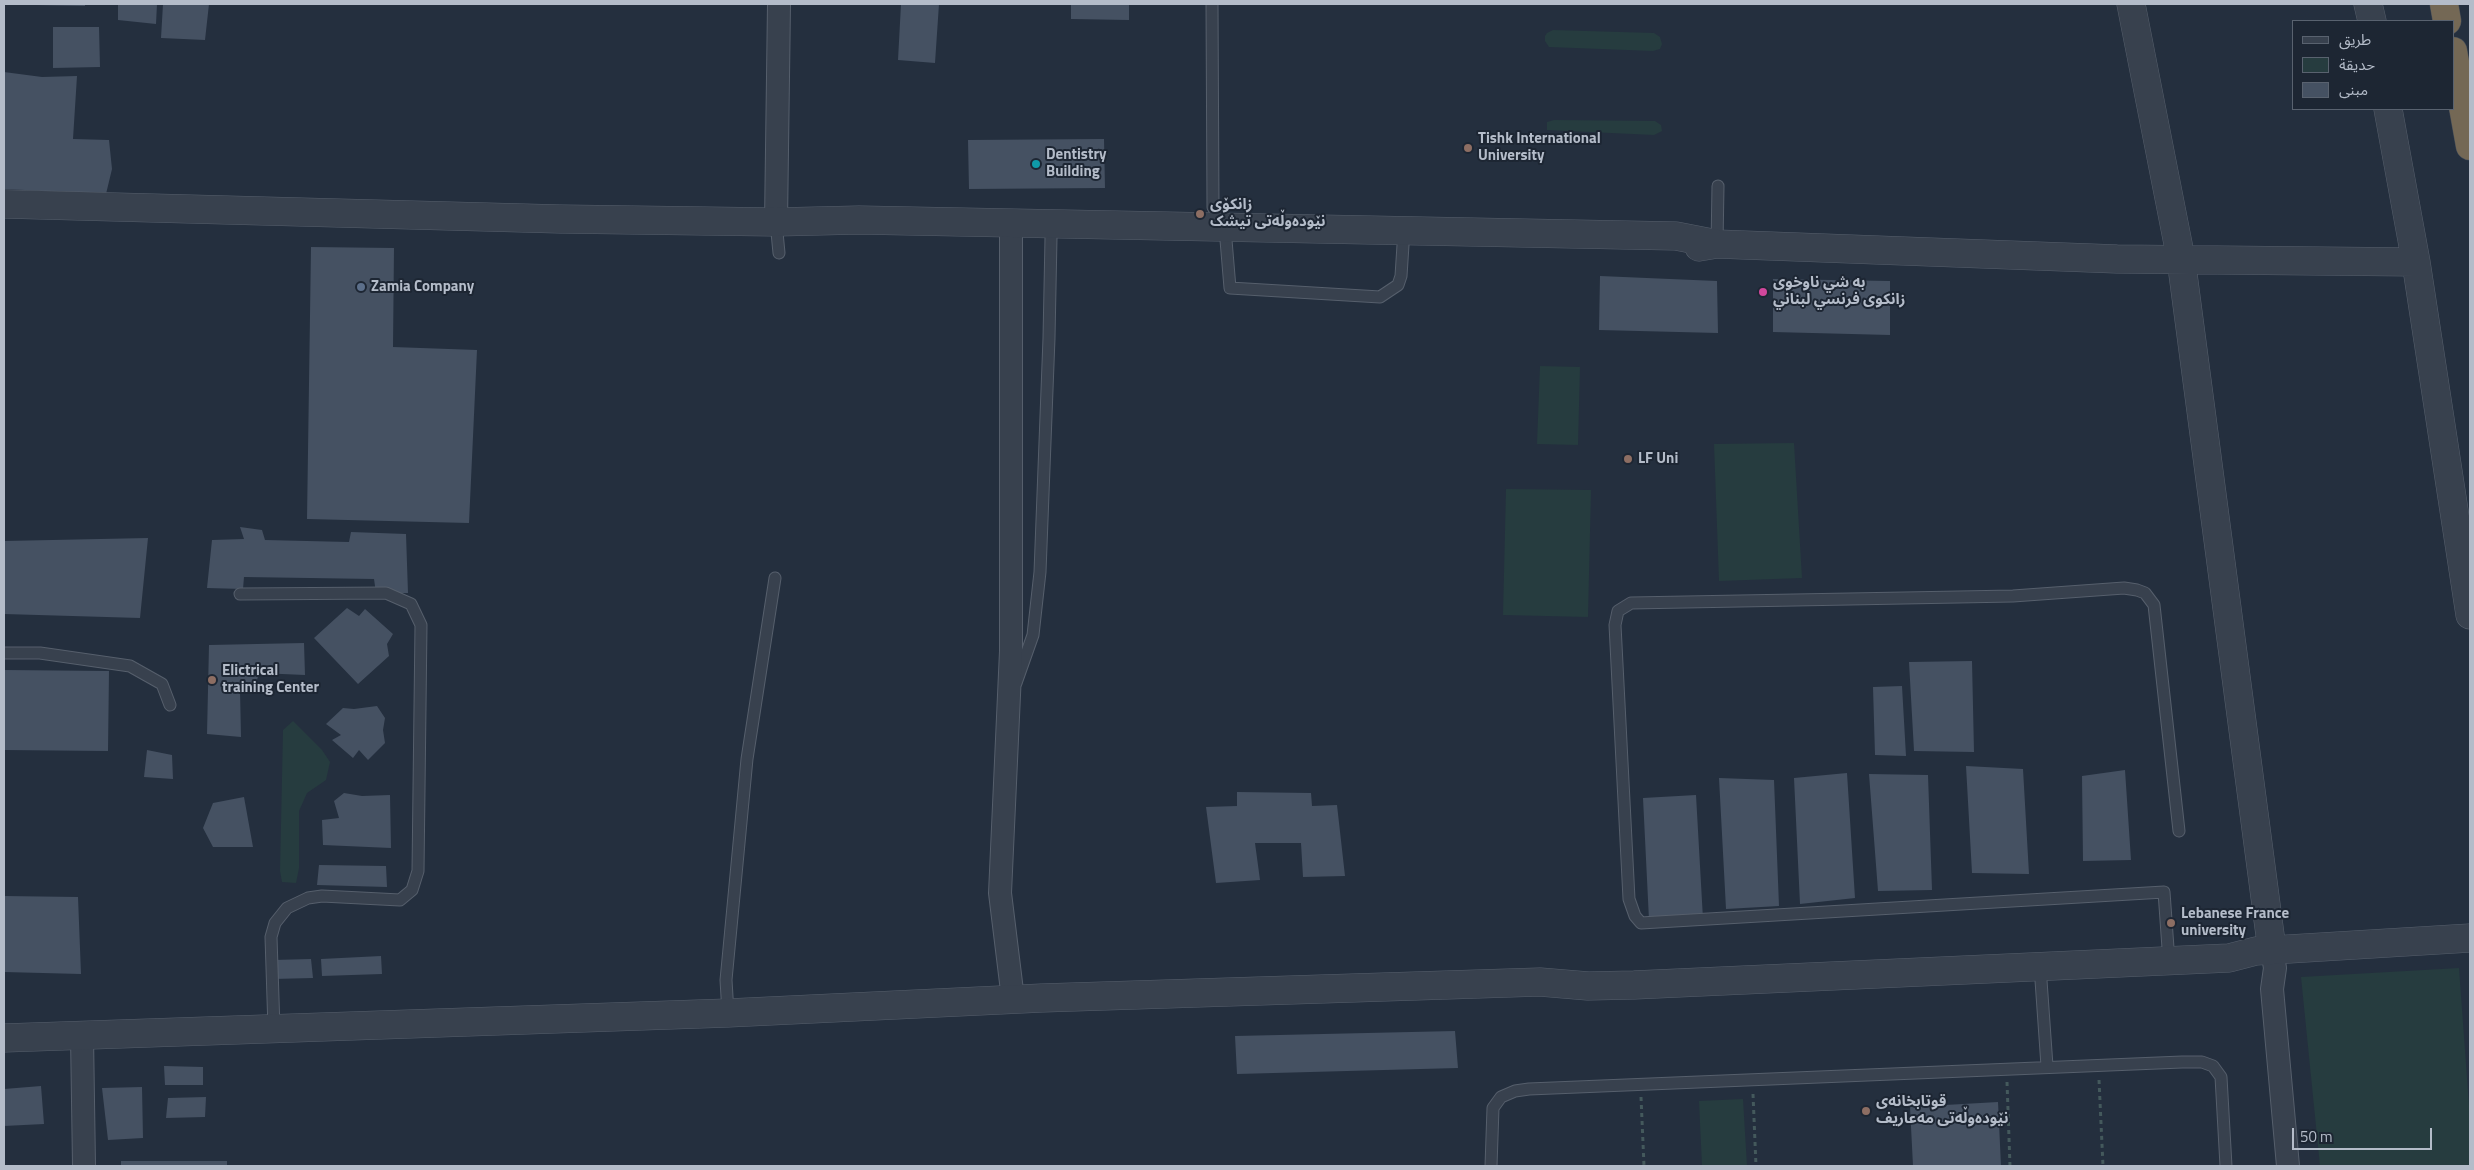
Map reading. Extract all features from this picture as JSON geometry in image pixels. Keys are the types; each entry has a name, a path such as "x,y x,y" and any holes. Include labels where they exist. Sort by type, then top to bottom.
{"highway":[{"path":"2444,4 2447,20"},
{"path":"2454,57 2470,146"}],"street":[{"path":"776,222 780,4"},
{"path":"2131,4 2181,259 2272,989 2288,1166"},
{"path":"2368,4 2372,20"},
{"path":"2388,110 2416,262 2470,615"},
{"path":"4,204 776,222 869,221 1225,235 1403,245 1676,250 1717,244"},
{"path":"776,222 806,229 845,233 1011,238 1225,235 1676,236 1717,244 2181,259 2416,262"},
{"path":"1011,238 1009,699 1000,893 1013,999"},
{"path":"4,1038 274,1031 728,1013 1013,999 1540,982 1584,974 1632,971 2039,960 2268,957 2470,938"},
{"path":"2039,960 2168,948 2231,946 2268,957 2282,977 2285,990 2303,1166"},
{"path":"82,1036 84,1166"}],"lane":[{"path":"1212,4 1213,206 1225,235 1230,288 1380,297 1398,285 1401,276 1403,245"},
{"path":"1717,244 1718,186"},
{"path":"776,222 780,253"},
{"path":"1009,699 1033,635 1040,572 1050,338 1051,238"},
{"path":"728,1013 726,980 747,760 775,578"},
{"path":"2168,948 2164,892 1641,923 1635,916 1629,899 1616,625 1618,611 1631,603 2013,596 2124,588 2145,593 2154,605 2179,831"},
{"path":"240,594 386,593 411,604 421,625 418,871 412,890 400,900 322,896 308,898 287,908 275,923 271,937 274,1031"},
{"path":"4,652 40,653 130,666 162,684 170,704"},
{"path":"2039,960 2047,1066"},
{"path":"1491,1166 1493,1108 1501,1097 1529,1089 2047,1066 2202,1062 2213,1066 2222,1077 2226,1166"}],"path":[{"path":"2099,1064 2103,1166"},
{"path":"2006,1069 2010,1166"},
{"path":"1752,1080 1756,1166"},
{"path":"1640,1084 1644,1166"}],"green space":[{"path":"1553,30 1654,33 1660,37 1662,44 1660,49 1653,51 1549,47 1545,41 1545,36"},
{"path":"1554,120 1655,121 1661,125 1662,131 1654,135 1547,130 1547,122"},
{"path":"1540,366 1580,367 1578,445 1537,444"},
{"path":"1794,443 1802,578 1719,581 1714,444"},
{"path":"1506,489 1591,490 1588,617 1503,615"},
{"path":"293,721 322,750 330,762 326,780 307,793 299,811 299,868 296,883 282,882 280,871 283,730"},
{"path":"2459,968 2470,1119 2470,1166 2320,1166 2301,977"},
{"path":"1743,1099 1747,1166 1702,1166 1699,1101"}],"building":[{"path":"85,4 85,6 36,5"},
{"path":"118,4 157,4 156,24 118,20"},
{"path":"163,4 209,4 205,40 161,38"},
{"path":"901,4 939,4 935,63 898,60"},
{"path":"1071,4 1129,4 1129,20 1071,19"},
{"path":"53,27 99,27 100,67 53,68"},
{"path":"4,72 42,77 77,76 73,139 109,140 112,169 106,194 4,189"},
{"name":"Dentistry Building","path":"1104,139 1105,188 969,189 968,140"},
{"path":"311,247 394,248 393,347 477,350 469,523 307,519"},
{"path":"1600,276 1717,281 1718,333 1599,330"},
{"path":"1773,279 1890,281 1890,335 1773,332"},
{"path":"240,527 262,530 265,540 349,542 351,532 406,534 408,593 376,593 374,579 244,577 243,589 207,588 212,540 244,539"},
{"path":"148,538 140,618 4,614 4,541"},
{"path":"347,608 359,616 365,609 393,634 387,644 389,656 358,684 314,638"},
{"path":"304,643 305,675 259,673 255,687 240,689 241,737 207,734 209,645"},
{"path":"1972,661 1974,752 1914,751 1909,662"},
{"path":"4,670 109,671 108,751 4,750"},
{"path":"1902,686 1906,756 1875,755 1873,687"},
{"path":"377,706 385,718 383,730 385,743 368,760 359,750 353,758 332,740 341,735 326,724 343,708 354,709"},
{"path":"147,750 172,755 173,779 144,777"},
{"path":"1966,766 2023,769 2029,874 1972,873"},
{"path":"2125,770 2131,860 2083,861 2082,776"},
{"path":"1847,773 1855,898 1800,904 1794,778"},
{"path":"1869,774 1928,775 1932,890 1878,891"},
{"path":"1719,778 1774,780 1779,906 1726,909"},
{"path":"1237,792 1311,793 1312,806 1337,805 1345,876 1303,877 1301,843 1255,843 1260,880 1216,883 1206,807 1237,806"},
{"path":"344,793 362,796 390,795 391,848 323,845 322,820 339,818 334,801"},
{"path":"1696,795 1703,919 1649,920 1643,798"},
{"path":"244,797 253,847 213,847 203,828 213,803"},
{"path":"319,865 386,866 387,887 317,885"},
{"path":"4,896 78,897 81,974 4,972"},
{"path":"381,956 382,974 322,976 321,959"},
{"path":"311,959 313,978 273,979 273,960"},
{"path":"1455,1031 1458,1068 1237,1074 1235,1036"},
{"path":"164,1066 203,1067 203,1085 165,1085"},
{"path":"41,1086 44,1124 4,1126 4,1089"},
{"path":"142,1087 143,1138 108,1140 102,1088"},
{"path":"206,1097 205,1117 166,1118 168,1098"},
{"path":"1998,1102 2001,1166 1913,1166 1910,1107"},
{"path":"121,1161 227,1161 227,1166 121,1166"}],"place":[{"name":"Tishk International University","path":"1468,148"},
{"name":"Dentistry Building","path":"1036,164"},
{"name":"زانکۆی نێودەوڵەتی تیشک","path":"1200,214"},
{"name":"Zamia Company","path":"361,287"},
{"name":"به شي ناوخوى زانكوى فرنسي لبناني","path":"1763,292"},
{"name":"LF Uni","path":"1628,459"},
{"name":"Elictrical training Center","path":"212,680"},
{"name":"Lebanese France university","path":"2171,923"},
{"name":"قوتابخانەی نێودەوڵەتی مەعاریف","path":"1866,1111"}]}
